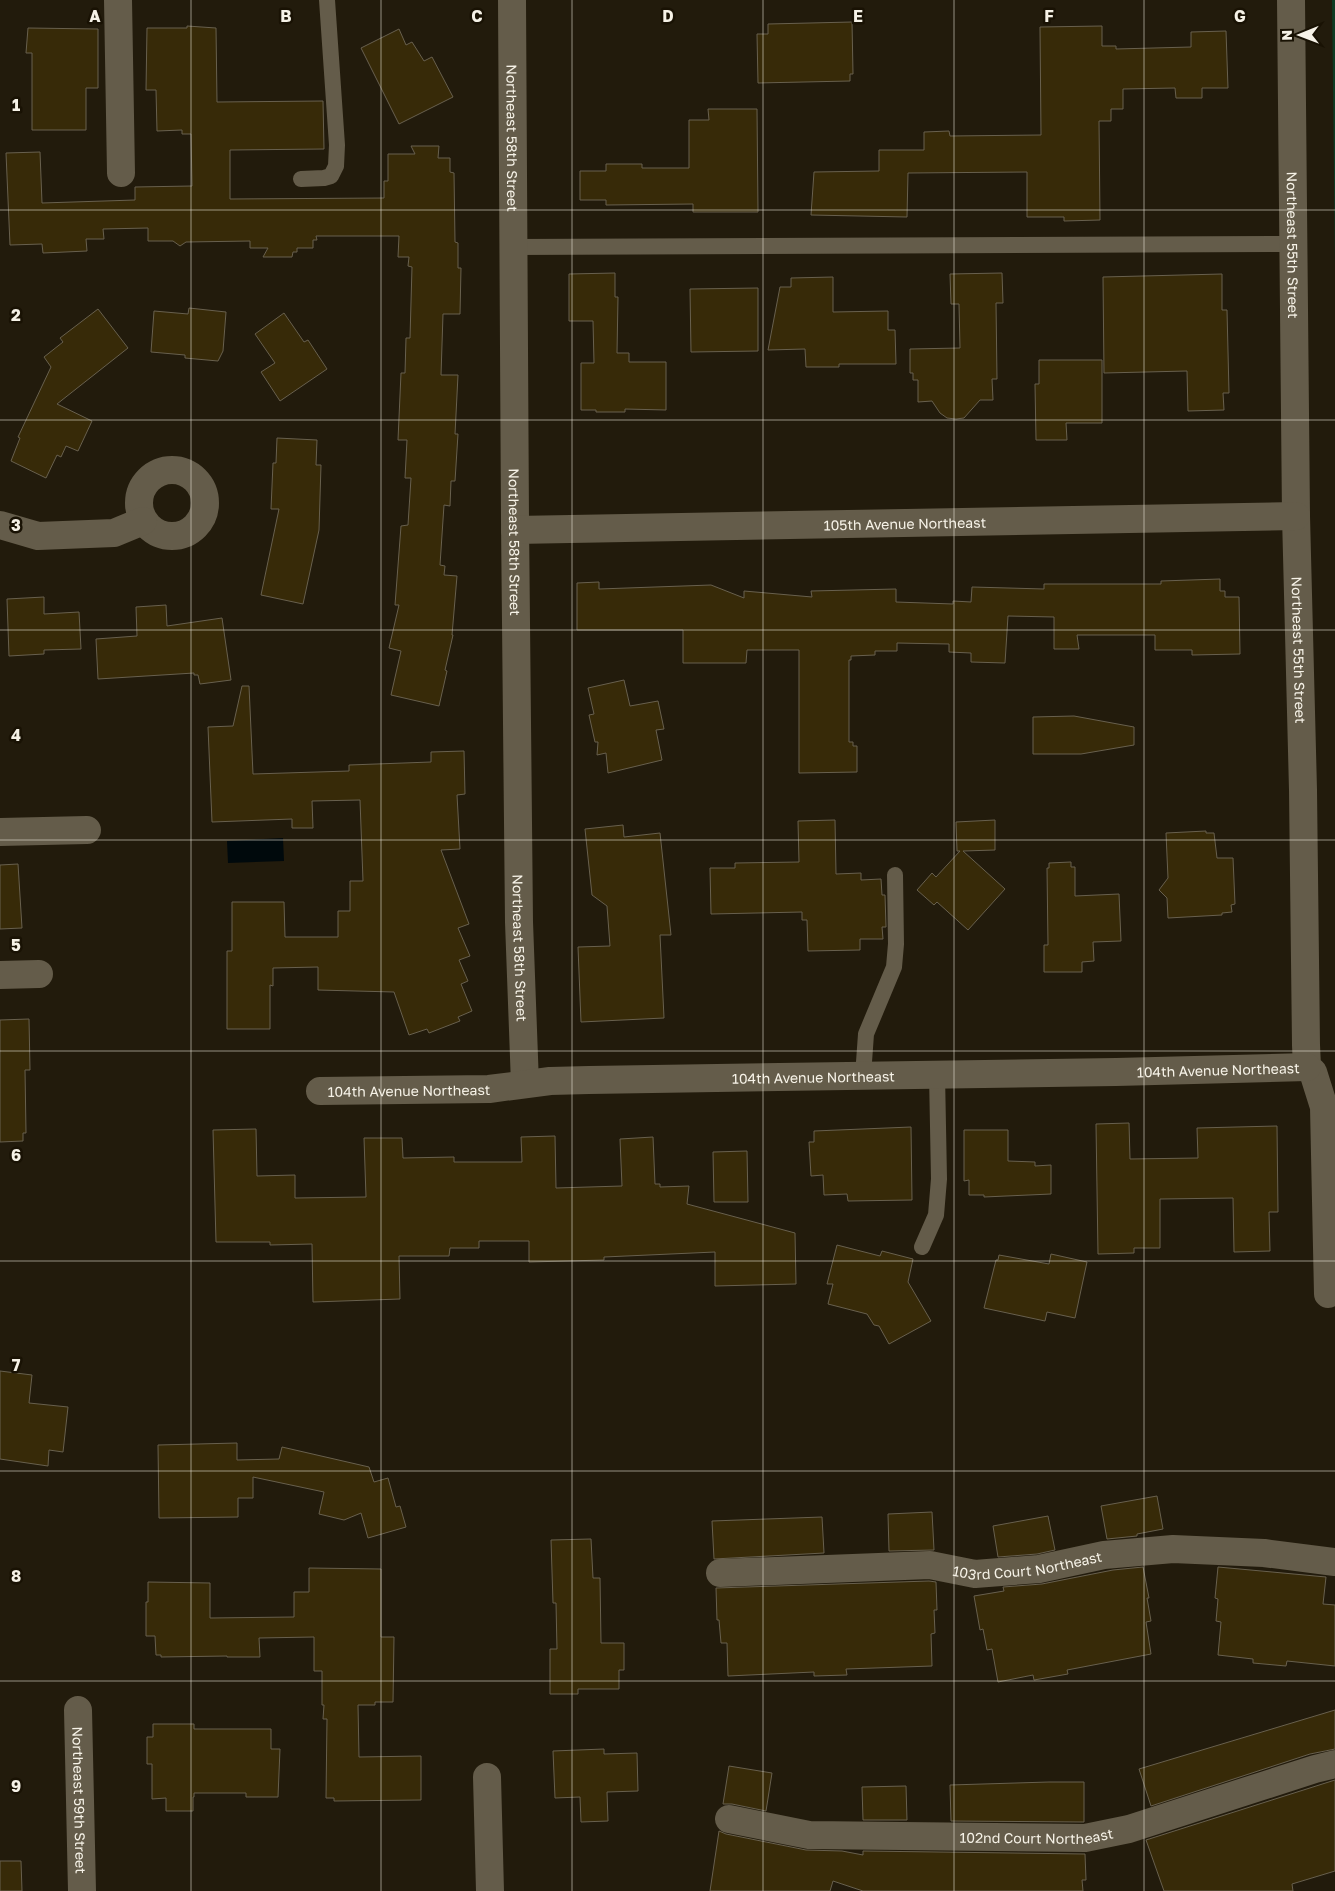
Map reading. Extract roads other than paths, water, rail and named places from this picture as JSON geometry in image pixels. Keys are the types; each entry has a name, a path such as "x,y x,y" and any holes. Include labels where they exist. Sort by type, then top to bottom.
{"street":[{"path":"118,0 121,173"},
{"name":"Northeast 58th Street","path":"512,0 515,530 520,922 525,1084"},
{"name":"Northeast 55th Street","path":"1291,0 1296,516 1303,790 1307,1067 1313,1072 1324,1107 1328,1294"},
{"name":"105th Avenue Northeast","path":"515,530 1296,516"},
{"path":"0,526 38,536 114,533 143,521"},
{"path":"0,832 87,830"},
{"path":"0,976 39,974"},
{"name":"104th Avenue Northeast","path":"320,1091 490,1089 550,1081 589,1080 1307,1067"},
{"name":"103rd Court Northeast","path":"720,1573 930,1565 975,1574 1038,1569 1104,1555 1173,1549 1264,1553 1335,1562"},
{"name":"Northeast 59th Street","path":"78,1710 82,1891"},
{"name":"102nd Court Northeast","path":"729,1819 808,1835 1084,1838 1129,1829 1335,1764"},
{"path":"487,1777 490,1891"}],"lane":[{"path":"301,179 331,176 336,166 337,145 327,0"},
{"path":"514,247 1292,244"},
{"path":"864,1076 866,1034 894,968 896,944 895,875"},
{"path":"922,1247 936,1215 939,1188 937,1074"}]}
